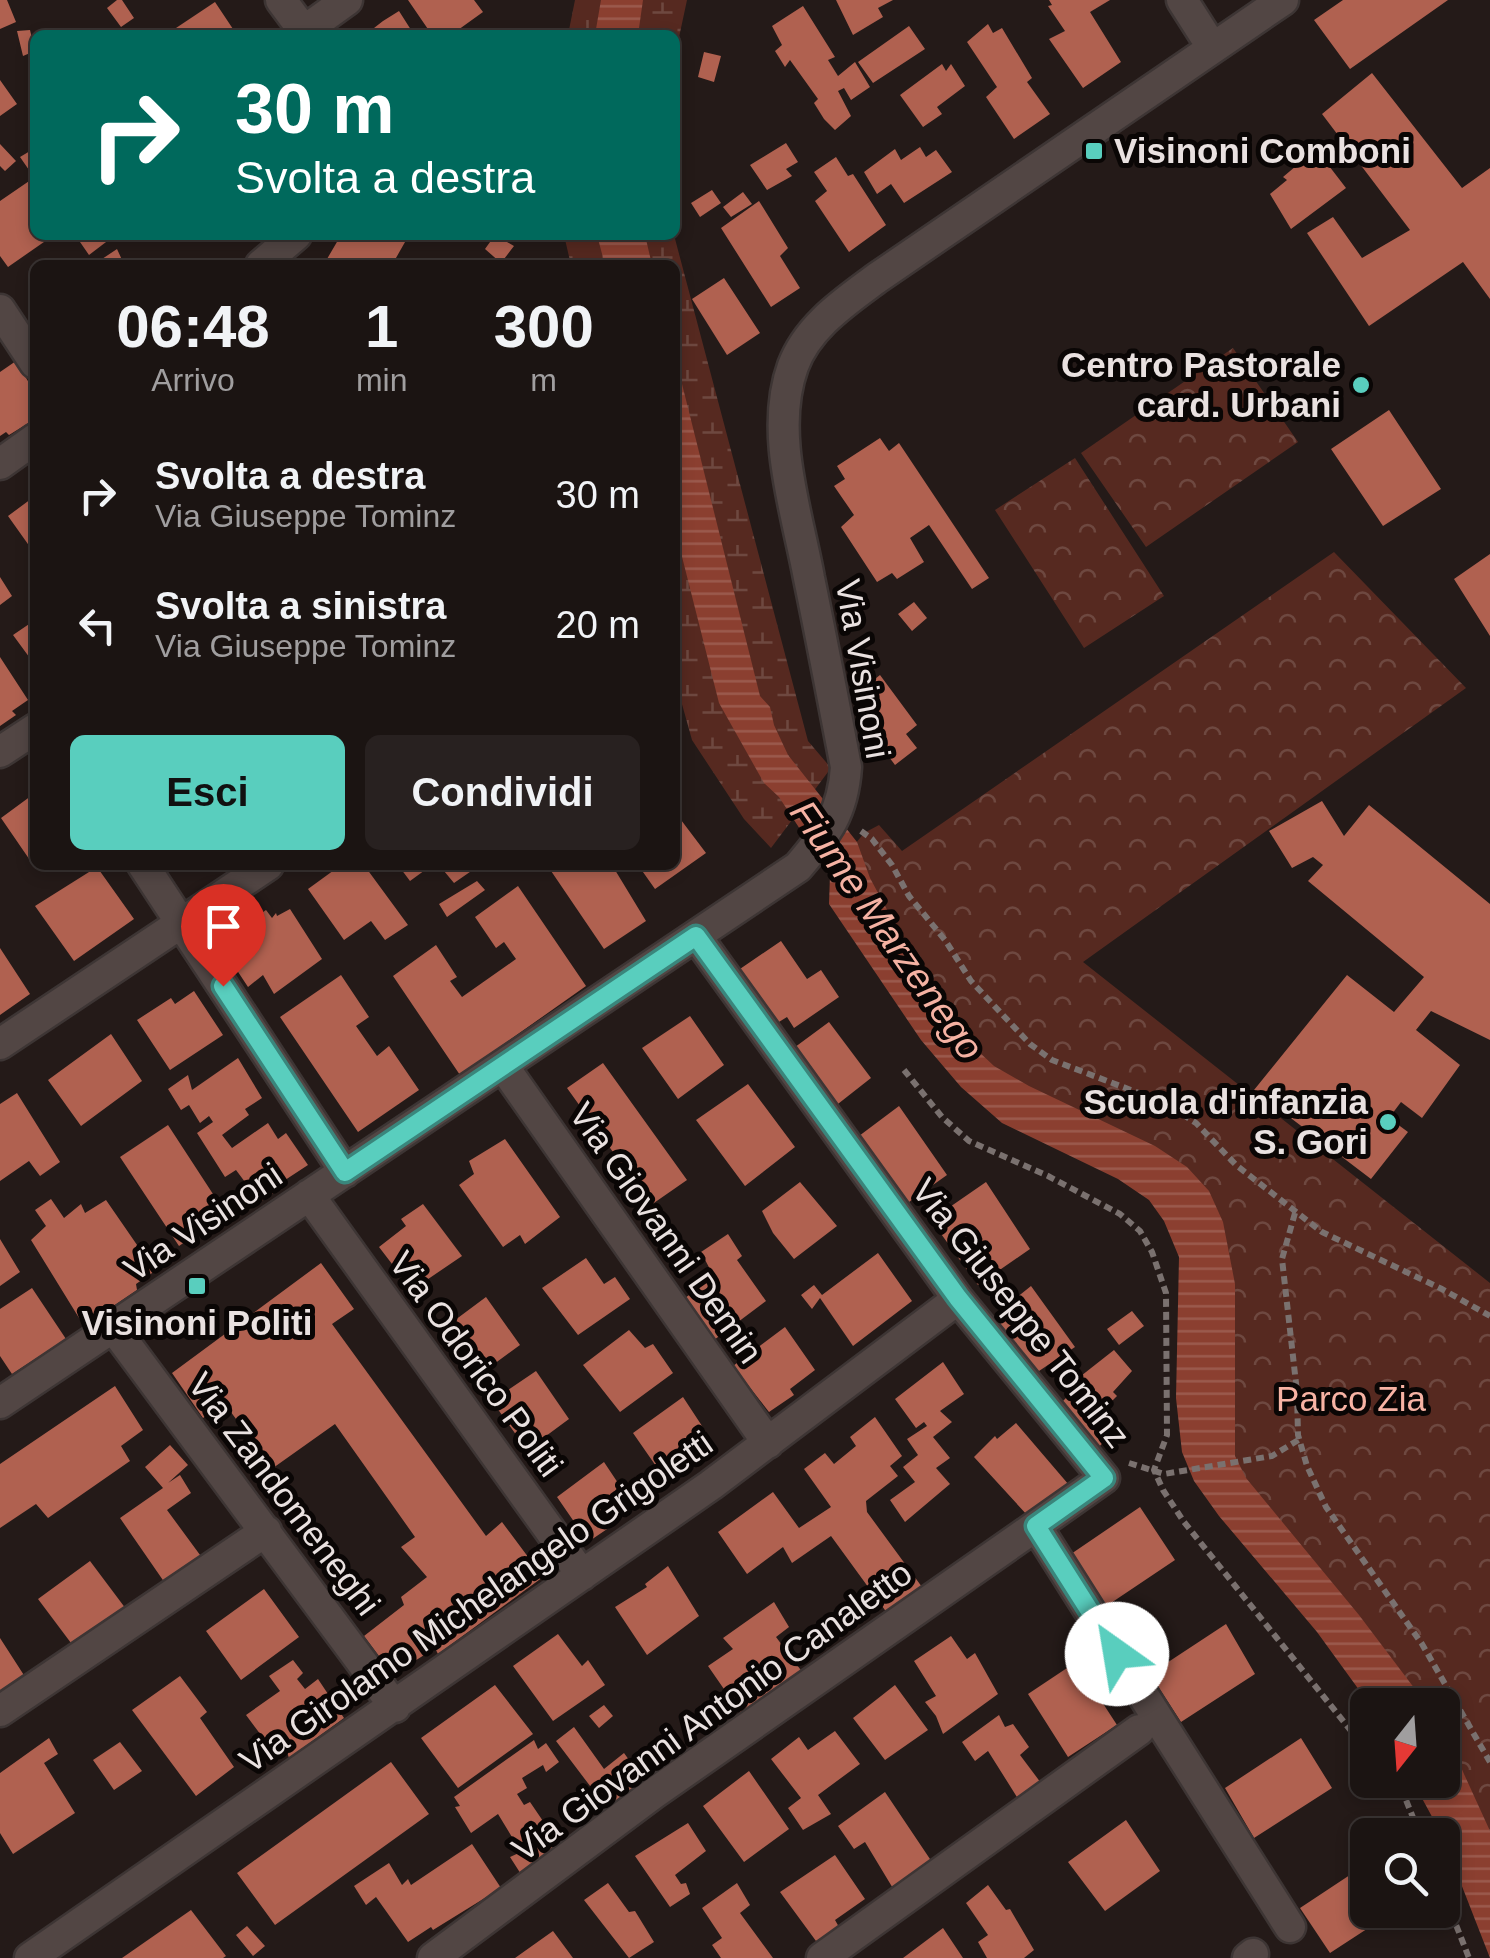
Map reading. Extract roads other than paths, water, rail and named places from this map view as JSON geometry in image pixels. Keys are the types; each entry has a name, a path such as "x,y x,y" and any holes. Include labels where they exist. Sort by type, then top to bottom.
{"street":[{"path":"281,0 304,30"},
{"path":"310,30 346,0"},
{"path":"1182,0 1212,47"},
{"name":"Via Visinoni","path":"0,1402 798,867 837,814 844,797 846,768 788,464 786,392 794,364 811,334 851,298 1283,0"},
{"path":"267,260 290,240"},
{"path":"0,310 30,355"},
{"path":"0,464 30,443"},
{"path":"0,752 30,732"},
{"path":"146,870 345,1172"},
{"path":"0,1044 261,870"},
{"name":"Via Giuseppe Tominz","path":"696,936 958,1298 1104,1478 1036,1526"},
{"name":"Via Giovanni Demin","path":"503,1066 768,1443"},
{"name":"Via Odorico Politi","path":"309,1196 582,1576"},
{"name":"Via Girolamo Michelangelo Grigoletti","path":"30,1958 582,1576 768,1443 958,1298"},
{"name":"Via Zandomeneghi","path":"113,1327 395,1706"},
{"path":"1036,1526 1290,1928"},
{"name":"Via Giovanni Antonio Canaletto","path":"433,1958 653,1794 1036,1526"},
{"path":"0,1711 266,1531"},
{"path":"822,1958 1139,1730"}],"water":[{"path":"601,0 643,0 639,30 596,30"},
{"path":"598,240 646,240 651,260 604,260"},
{"name":"Fiume Marzenego","path":"680,376 760,696 770,707 788,755 857,842 870,878 907,947 978,1051 994,1066 1029,1086 1155,1146 1187,1167 1209,1191 1223,1222 1235,1284 1235,1456 1246,1478 1414,1688 1358,1688 1194,1481 1182,1452 1176,1398 1179,1257 1164,1221 1149,1200 1118,1179 1002,1123 961,1087 921,1040 829,904 830,875 779,797 764,783 719,703 680,549"},
{"path":"1460,1765 1490,1831 1490,1958 1460,1881 1460,1818 1433,1818 1422,1798 1460,1798"}],"place":[{"name":"Visinoni Comboni","path":"1094,151"},
{"name":"Centro Pastorale card. Urbani","path":"1361,385"},
{"name":"Scuola d'infanzia S. Gori","path":"1388,1122"},
{"name":"Visinoni Politi","path":"197,1286"}],"park label":[{"name":"Parco Zia","path":"1351,1399"}]}
